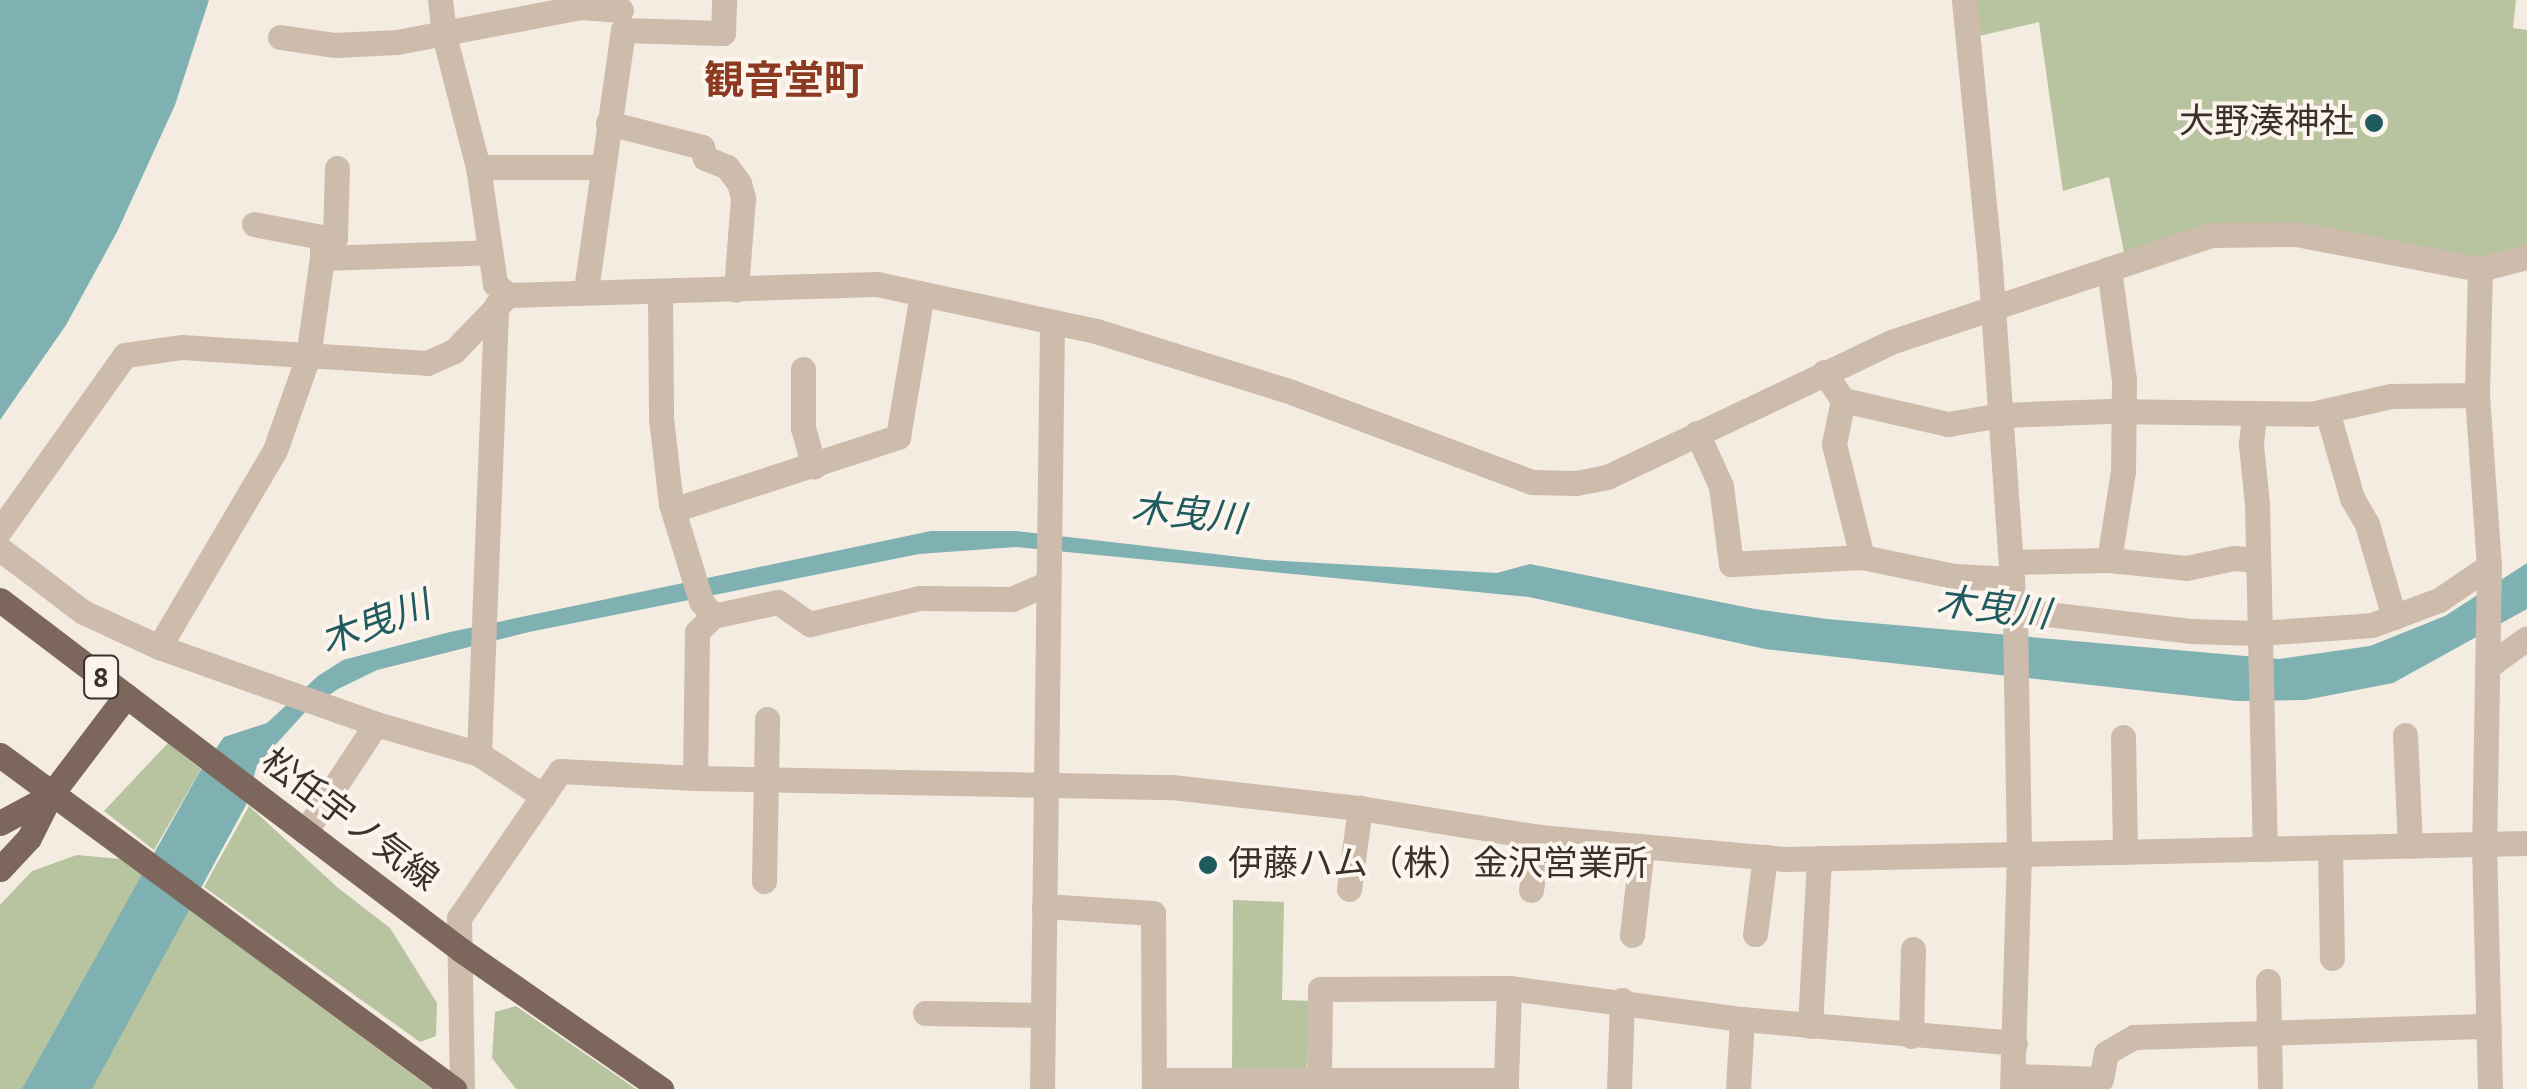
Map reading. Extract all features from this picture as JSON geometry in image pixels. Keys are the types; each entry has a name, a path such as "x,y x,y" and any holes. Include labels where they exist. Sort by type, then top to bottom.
{"main road":[{"name":"松任宇ノ気線","path":"0,600 461,950 661,1089"},
{"path":"0,868 29,838 50,796 126,696"},
{"path":"0,755 50,796 454,1089"},
{"path":"0,823 50,796"}],"street":[{"path":"440,0 444,34 478,167 495,284 502,300 481,623 479,754"},
{"path":"280,38 335,45 444,34 581,7 723,34 724,0"},
{"path":"1964,0 1993,307 2015,615 2020,854 2013,1083 2101,1084 2106,1053 2134,1036 2489,1026"},
{"path":"586,290 620,13"},
{"path":"608,123 702,147 706,158 727,167 739,183 743,198 736,290"},
{"path":"478,167 603,167"},
{"path":"159,648 275,450 308,357 322,248 335,238 337,168"},
{"path":"254,224 322,248 490,252"},
{"path":"0,530 125,355 182,347 427,363 454,351 502,300 586,290 660,294 877,284 1096,331 1286,390 1532,482 1576,484 1607,477 1892,342 2211,236 2296,234 2480,269 2527,257"},
{"path":"2109,269 2124,412 2122,471 2109,560"},
{"path":"2480,269 2477,395 2488,566 2484,844 2490,1089"},
{"path":"660,294 661,418 673,510 702,598 696,632 695,778"},
{"path":"673,510 898,437 922,294"},
{"path":"1042,1089 1052,323"},
{"path":"802,369 803,428 814,466"},
{"path":"1824,372 1843,400 1948,424 2001,414 2254,415 2327,410 2391,396 2477,395"},
{"path":"1843,400 1834,444 1862,557"},
{"path":"2327,410 2352,498 2367,524 2394,617"},
{"path":"2254,415 2251,445 2264,718 2264,849"},
{"path":"1697,433 1721,486 1731,564 1862,557 1954,576 2109,560 2186,568 2234,558 2258,560"},
{"path":"0,549 83,612 159,648 376,724 479,754 543,796"},
{"path":"2015,615 2259,634 2372,625 2439,600 2488,566"},
{"path":"702,598 778,602 810,624 919,598 1012,599 1046,584"},
{"path":"2487,667 2527,638"},
{"path":"764,881 767,720"},
{"path":"305,832 376,724"},
{"path":"2406,736 2410,846"},
{"path":"2122,737 2125,852"},
{"path":"462,1089 459,918 560,770 695,778 1172,787 1360,808 1539,837 1766,857 2527,843"},
{"path":"1349,889 1360,808"},
{"path":"1531,890 1539,837"},
{"path":"1632,935 1642,848"},
{"path":"2330,848 2332,958"},
{"path":"1755,934 1766,857"},
{"path":"1810,1026 1819,858"},
{"path":"1044,906 1154,913 1154,1084 1319,1077 1506,1084 1508,988"},
{"path":"1911,1036 1913,949"},
{"path":"2268,981 2270,1089"},
{"path":"1319,1077 1320,989 1508,988 1622,1000 1742,1019 2015,1043"},
{"path":"1619,1089 1622,1000"},
{"path":"925,1013 1043,1015"},
{"path":"1738,1089 1742,1019"}],"green space":[{"path":"1973,0 2516,0 2513,28 2527,30 2527,248 2450,266 2300,226 2125,257 2109,177 2063,191 2039,22 1979,36"},
{"path":"168,743 201,769 154,850 104,811"},
{"path":"249,806 337,887 390,928 437,1003 436,1036 420,1042 204,887"},
{"path":"77,855 121,859 432,1089 0,1089 0,905 32,871"},
{"path":"1233,900 1284,902 1282,1000 1312,1001 1306,1073 1232,1071"},
{"path":"516,1006 636,1089 516,1089 492,1058 495,1012"}],"water":[{"path":"0,0 209,0 175,105 117,232 66,325 0,420"},
{"path":"931,531 1016,531 1266,560 1497,573 1530,564 1755,609 1827,619 2279,659 2370,646 2445,616 2527,563 2527,609 2393,683 2305,700 2237,701 1765,649 1529,597 1016,547 919,554 529,632 377,670 338,689 307,710 257,765 246,805 92,1089 22,1089 199,773 224,737 267,723 318,676 343,660 450,632"}],"place":[{"name":"大野湊神社","path":"2374,123"},
{"name":"伊藤ハム（株）金沢営業所","path":"1208,865"}],"district":[{"name":"観音堂町","path":"784,82"}],"water label":[{"name":"木曳川","path":"1188,516"},
{"name":"木曳川","path":"1993,610"},
{"name":"木曳川","path":"376,625"}]}
